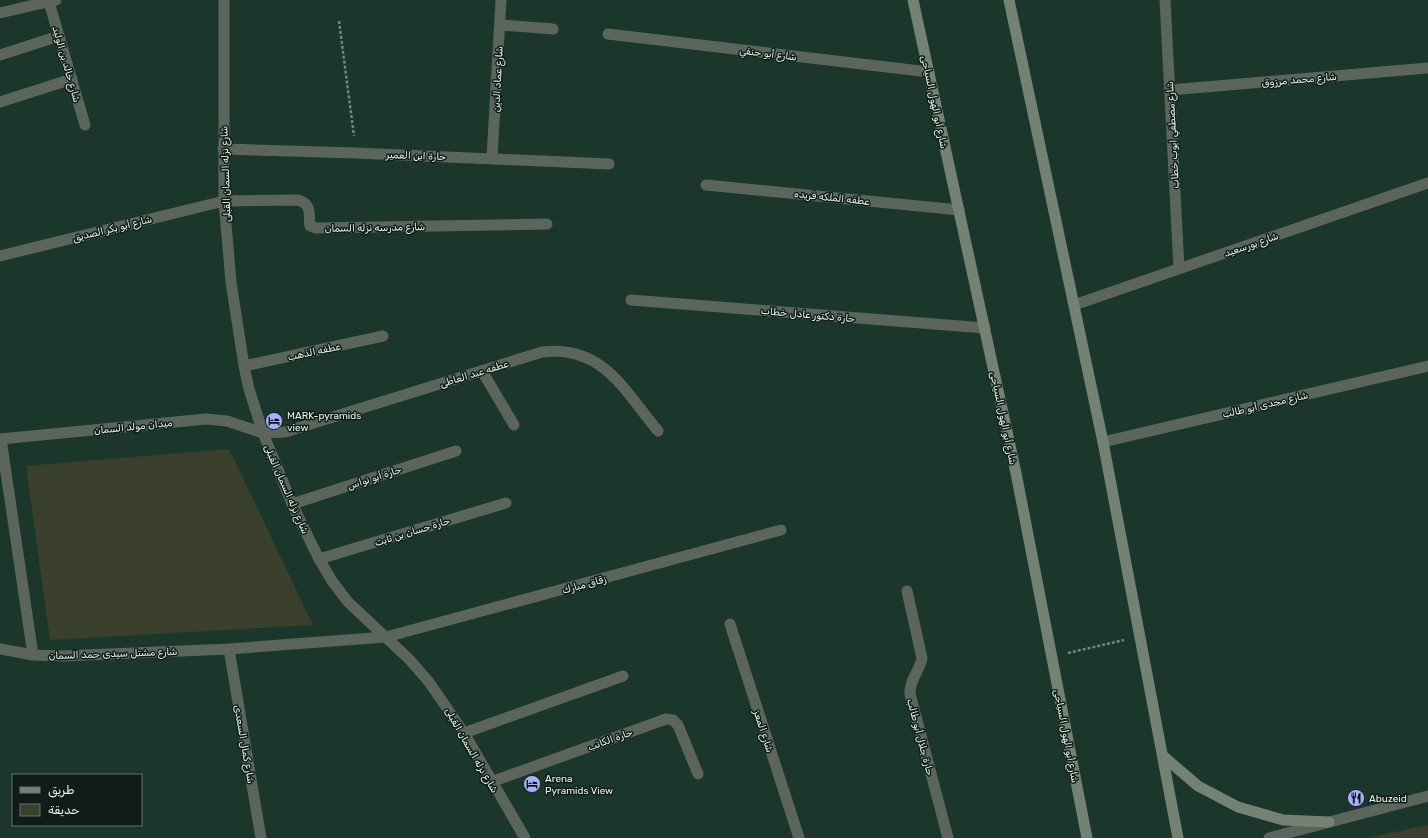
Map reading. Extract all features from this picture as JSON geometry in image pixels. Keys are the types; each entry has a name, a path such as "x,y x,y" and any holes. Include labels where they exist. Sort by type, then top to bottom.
{"main road":[{"name":"شارع أبو الهول السياحى","path":"913,0 1016,473 1087,838"},
{"path":"1009,0 1102,442 1178,838"},
{"path":"1163,756 1198,786 1238,807 1283,820 1329,822"}],"street":[{"name":"شارع نزله السمان القبلى","path":"224,0 224,200 231,282 244,366 253,404 263,433 292,504 319,559 332,581 348,602 366,621 386,637 429,682 464,733 491,782 525,838"},
{"name":"شارع عماد الدين","path":"492,158 501,0"},
{"name":"شارع مصطفي ايوب خطاب","path":"1165,0 1179,270"},
{"name":"شارع خالد بن الوليد","path":"0,13 53,1 59,36 85,125"},
{"path":"500,25 553,29"},
{"name":"شارع أبو حنفي","path":"608,34 929,72"},
{"path":"0,55 59,36"},
{"name":"شارع محمد مرزوق","path":"1170,90 1428,68"},
{"path":"0,102 72,79"},
{"name":"حارة ابن العمير","path":"223,149 492,158 609,164"},
{"name":"شارع بورسعيد","path":"1074,305 1428,183"},
{"name":"عطفه الملكه فريده","path":"706,185 959,210"},
{"name":"شارع مدرسه نزله السمان","path":"224,200 298,200 308,205 310,210 310,226 316,228 547,224"},
{"name":"شارع أبو بكر الصديق","path":"0,256 224,200"},
{"name":"حارة دكتور عادل خطاب","path":"630,300 984,328"},
{"name":"عطفه الذهب","path":"244,366 383,336"},
{"name":"عطفه عبد العاطى","path":"263,433 274,433 295,429 542,352 562,351 582,354 605,368 658,431"},
{"name":"شارع مجدى أبو طالب","path":"1102,442 1428,366"},
{"path":"482,371 514,425"},
{"name":"ميدان مولد السمان","path":"0,439 206,419 227,421 263,433"},
{"path":"0,439 33,654"},
{"name":"حارة أبو نواس","path":"292,504 456,451"},
{"name":"حارة حسان بن ثابت","path":"319,559 506,502"},
{"name":"زقاق مبارك","path":"386,637 781,530"},
{"name":"حارة جلال أبو طالب","path":"908,591 922,658 921,664 910,684 910,694 948,838"},
{"name":"شارع المعز","path":"730,624 798,838"},
{"name":"شارع مشتل سيدى حمد السمان","path":"0,649 33,654 62,656 229,649 386,637"},
{"name":"شارع كمال السعدى","path":"229,649 262,838"},
{"path":"464,733 623,676"},
{"name":"حارة الكاتب","path":"491,782 666,719 673,720 678,725 698,774"},
{"path":"1269,838 1428,796"}],"path":[{"path":"339,21 356,153"},
{"path":"1051,656 1140,636"}],"green space":[{"path":"229,449 313,625 50,640 26,466"},
{"path":"1428,825 1428,838 1367,838"}],"place":[{"name":"MARK-pyramids view","path":"274,421"},
{"name":"Arena Pyramids View","path":"532,784"},
{"name":"Abuzeid","path":"1356,798"}]}
